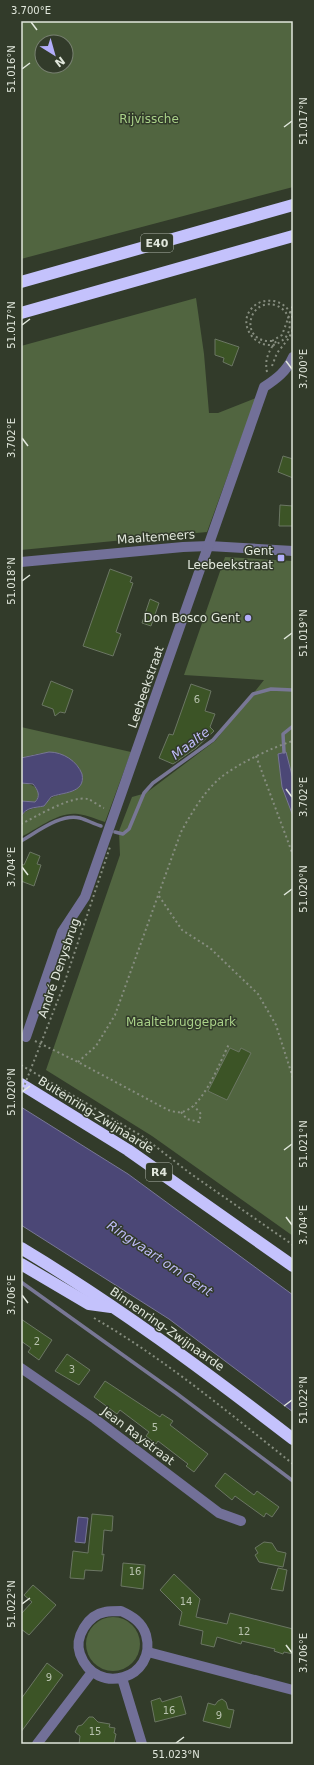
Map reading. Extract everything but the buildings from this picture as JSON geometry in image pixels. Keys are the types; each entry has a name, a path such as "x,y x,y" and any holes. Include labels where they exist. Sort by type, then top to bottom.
{"highway":[{"name":"E40","path":"21,282 293,204"},
{"name":"E40","path":"21,313 293,236"},
{"name":"Buitenring-Zwijnaarde","path":"21,1084 128,1150 293,1266"},
{"name":"Binnenring-Zwijnaarde","path":"21,1248 115,1307 235,1394 293,1439"},
{"path":"21,1264 89,1304 115,1307"}],"street":[{"name":"Leebeekstraat","path":"26,1032 62,932 85,897 264,387 279,378 290,364 293,357"},
{"name":"Maaltemeers","path":"21,562 209,546 293,551"},
{"name":"Jean Raystraat","path":"21,1368 95,1419 219,1513 241,1521"},
{"path":"120,1611 138,1621 144,1630 148,1652 143,1663 134,1672 122,1678 113,1680 100,1677 92,1672 84,1663 79,1652 81,1634 91,1620 105,1612 120,1611"},
{"path":"148,1652 293,1690"},
{"path":"37,1744 92,1672"},
{"path":"122,1678 142,1744"}],"path":[{"path":"278,338 269,341 260,339 252,331 250,325 252,315 259,307 267,304 281,308 289,317 290,328 284,338 272,345 259,343 252,337 247,328 247,318 254,307 264,301 278,302 287,308 293,319"},
{"path":"266,367 268,354 278,338 282,335 293,305"},
{"path":"281,347 289,338 293,329"},
{"path":"78,1062 96,1046 115,1015 181,832 194,809 219,779 256,756 293,741"},
{"path":"256,756 293,854"},
{"path":"21,824 67,802 78,800 88,799 115,814"},
{"name":"André Denysbrug","path":"21,1094 63,987 110,847"},
{"path":"159,896 182,930 210,948 258,994 276,1025 293,1078"},
{"path":"26,1032 78,1062 168,1110 181,1112 194,1106 201,1098 229,1044"},
{"path":"21,1065 142,1136 186,1170 293,1245"},
{"path":"181,1112 187,1119 199,1122 201,1114 194,1106"},
{"path":"94,1318 127,1337 192,1384 293,1464"}],"green space":[{"name":"Rijvissche","path":"21,21 293,21 293,187 21,259"},
{"path":"196,298 204,354 209,413 218,413 256,398 207,532 21,550 21,346"},
{"name":"Maaltebruggepark","path":"225,557 293,561 293,1236 152,1136 46,1070 120,855 119,831 132,797 146,793 215,741 264,680 184,675"},
{"path":"21,727 131,752 105,822 85,815 63,815 48,821 21,837 21,823 23,814 30,810 44,806 50,799 68,793 77,788 80,769 74,762 60,754 46,753 21,758"},
{"path":"21,783 29,784 36,788 39,794 35,802 21,801"},
{"path":"108,1617 118,1617 128,1621 136,1629 140,1639 140,1649 136,1659 128,1667 118,1671 108,1671 98,1667 90,1659 86,1649 86,1639 90,1629 98,1621"}],"water":[{"path":"54,752 73,761 80,769 82,781 77,789 51,797 44,806 28,809 21,816 21,801 35,802 38,795 33,784 21,783 21,758"},
{"path":"286,752 293,779 293,816 282,787 278,754"},
{"name":"Ringvaart om Gent","path":"21,1107 128,1174 293,1295 293,1412 169,1319 21,1225"},
{"path":"78,1517 88,1518 85,1543 75,1542"}],"waterway":[{"name":"Maalte","path":"115,832 123,834 129,829 144,793 153,783 213,740 253,694 271,689 293,690"},
{"path":"284,752 283,734 293,726"},
{"name":"Maalte","path":"21,841 49,824 65,818 80,818 101,826"},
{"path":"21,1282 176,1393 293,1481"}],"place":[{"name":"Gent Leebeekstraat","path":"281,558"},
{"name":"Don Bosco Gent","path":"248,618"}]}
